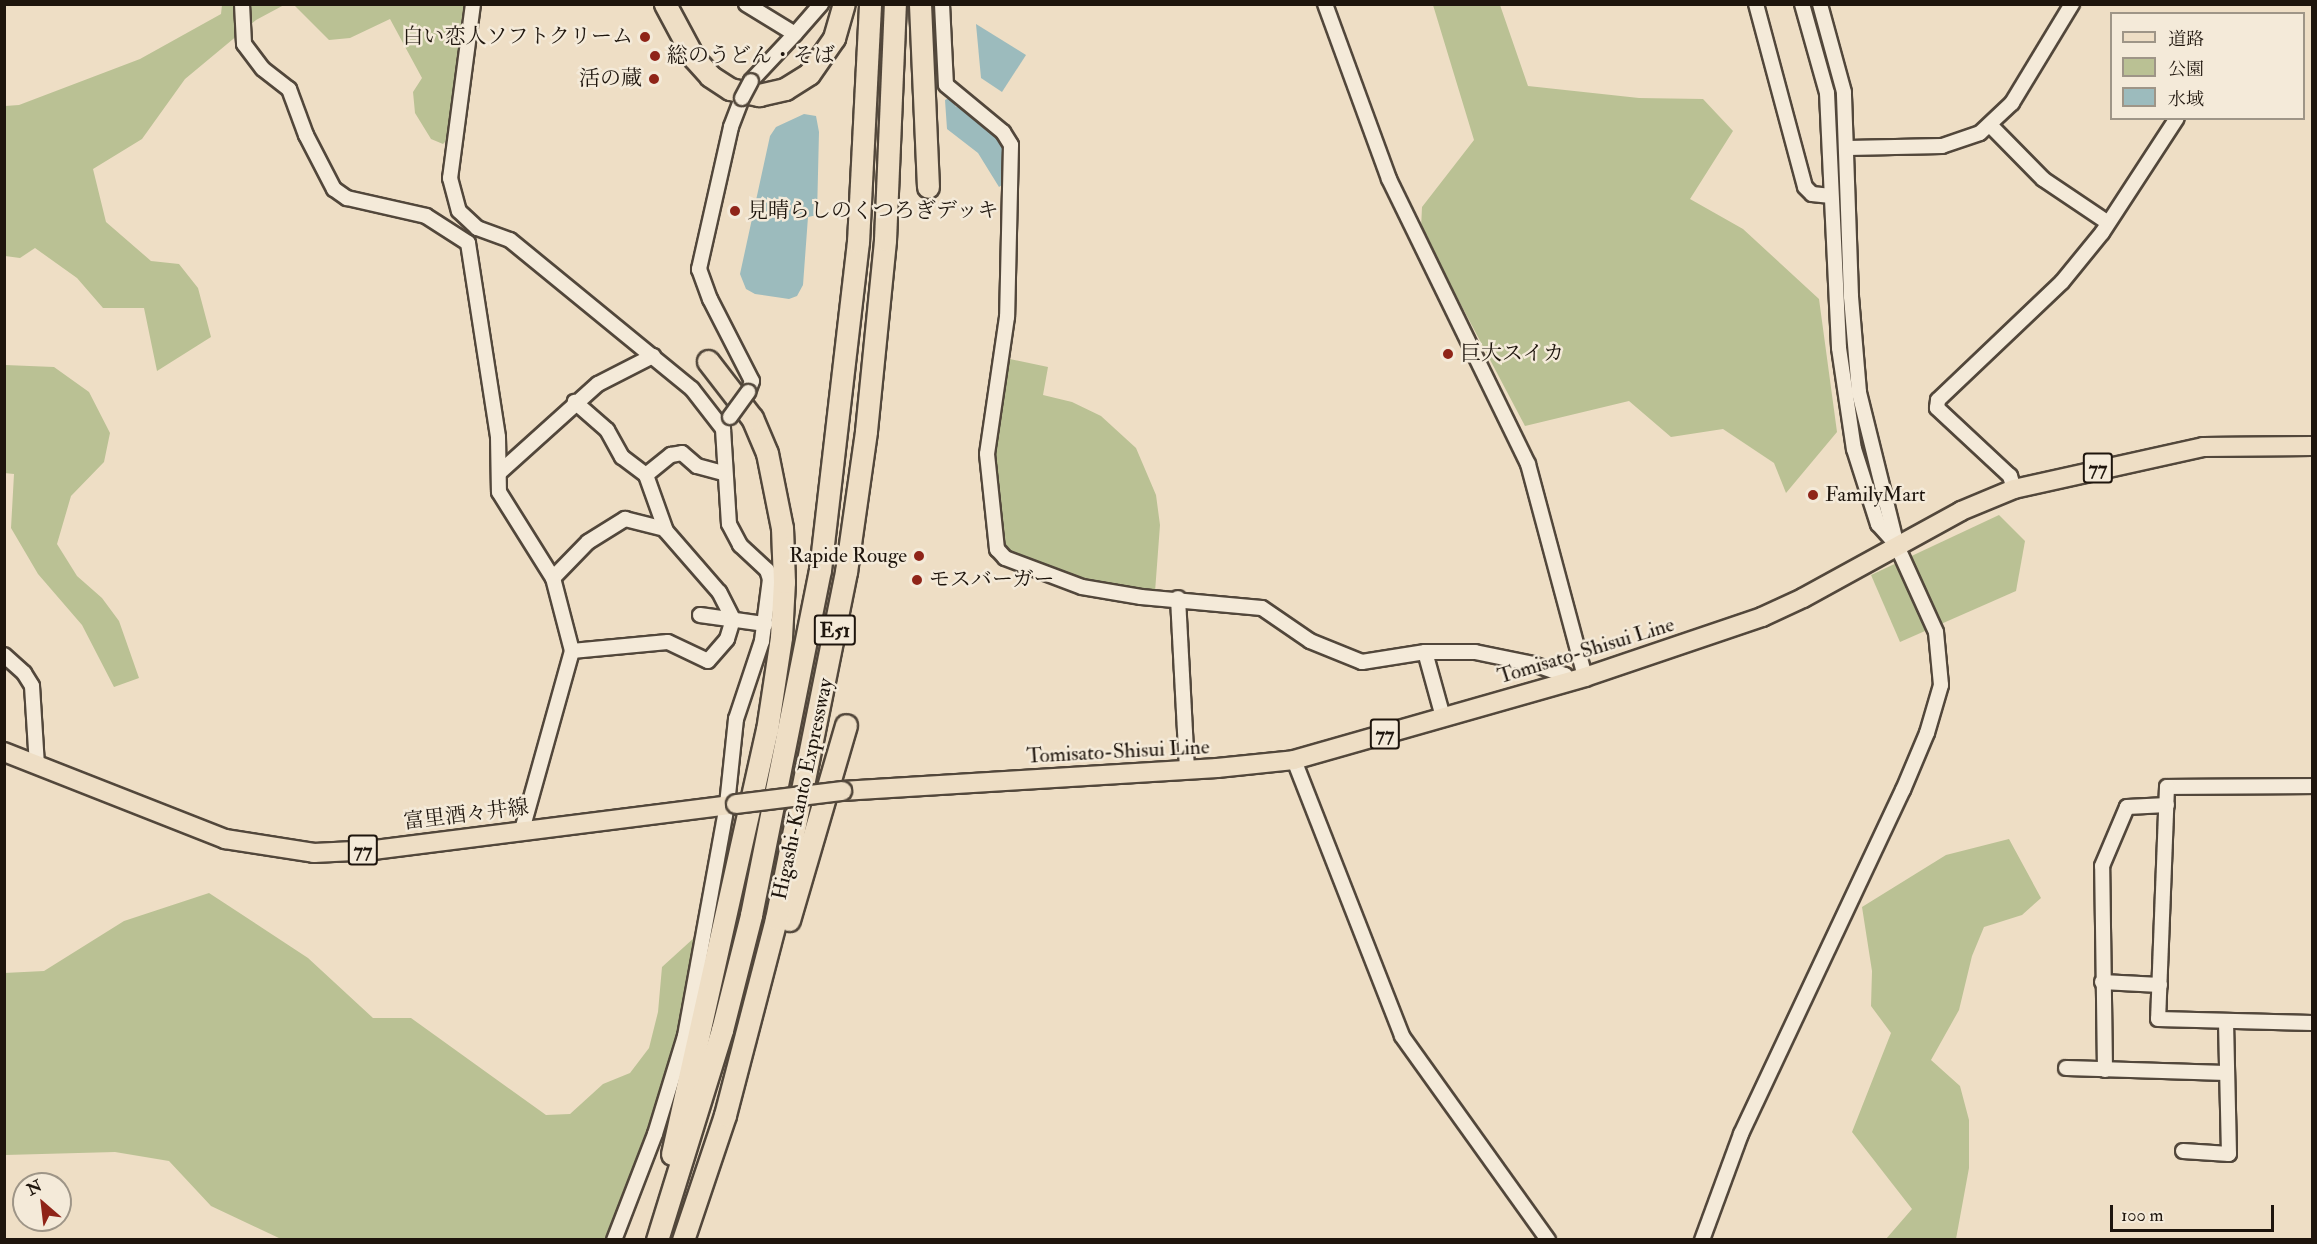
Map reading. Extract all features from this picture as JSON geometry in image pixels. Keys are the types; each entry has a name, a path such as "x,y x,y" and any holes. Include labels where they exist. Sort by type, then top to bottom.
{"highway":[{"path":"665,4 694,58 710,76 730,89 759,94 785,89 809,74 834,38 844,4"},
{"name":"Higashi-Kanto Expressway","path":"656,1239 722,1030 751,915 818,582 839,431 858,242 870,4"},
{"name":"Higashi-Kanto Expressway","path":"683,1239 725,1115 746,1036 798,819 849,549 866,431 885,240 895,4"},
{"path":"920,4 928,187"},
{"path":"656,1239 767,730 782,637 782,528 773,475 752,418 708,361"},
{"path":"746,1036 781,948 846,725"}],"main road":[{"name":"Tomisato-Shisui Line","path":"842,791 1186,770 1294,760 1577,679 1762,617 1803,598 1961,511 2014,489 2203,447 2313,446"},
{"name":"富里酒々井線","path":"4,752 225,839 282,850 314,853 374,850 842,791"}],"street":[{"path":"242,4 244,44 263,69 289,89 306,135 333,189 346,198 426,216 468,243 498,437 499,492 506,508 553,578 572,651 522,830"},
{"path":"473,4 451,189 464,217 484,231 510,240 653,356 727,423"},
{"path":"746,4 795,34"},
{"path":"614,1239 655,1134 685,1036 731,805 736,719 765,624 771,579 767,570 740,545 729,524 723,473 727,423 748,392 752,381 710,299 699,269 731,127 742,98 751,81 821,4"},
{"path":"942,4 946,85 1003,132 1011,145 1007,317 987,454 994,541 1005,558 1082,587 1262,608 1310,641 1362,662 1425,652 1504,656 1577,679"},
{"path":"1324,4 1389,179 1528,464 1577,679"},
{"path":"1756,4 1805,187 1812,194 1832,196"},
{"path":"1802,4 1820,57 1827,93 1839,348 1854,449 1878,524 1897,546"},
{"path":"1702,1239 1741,1134 1903,790 1927,733 1942,669 1936,632 1897,546 1859,392 1851,296 1848,148 1844,92 1820,4"},
{"path":"1848,148 1942,146 1967,140 1991,126 2012,103 2072,4"},
{"path":"2014,489 2010,476 1938,408 1938,400 2062,282 2107,222 2176,120"},
{"path":"1991,126 2043,179 2107,222"},
{"path":"468,243 484,231"},
{"path":"499,473 574,402 597,384 653,356"},
{"path":"572,651 668,642 708,662 727,639 733,619 719,592 665,529 646,475 622,457 607,430 574,402"},
{"path":"646,475 671,455 682,453 697,466 723,473"},
{"path":"553,578 588,542 625,519 665,529"},
{"path":"1178,598 1186,770"},
{"path":"700,615 765,624"},
{"path":"1425,652 1443,717"},
{"path":"4,655 24,673 32,686 37,766"},
{"path":"1294,760 1402,1036 1548,1239"},
{"path":"2313,786 2168,787 2158,1019 2313,1023"},
{"path":"2105,1070 2102,866 2127,807 2167,805"},
{"path":"2102,982 2160,986"},
{"path":"2183,1151 2229,1154 2226,1021"},
{"path":"2066,1068 2227,1073"}],"green space":[{"path":"222,5 284,5 256,20 185,79 142,139 93,169 106,222 151,261 179,264 198,288 211,337 157,371 144,308 103,308 77,278 35,248 20,258 5,256 5,106 19,105 140,59 221,14"},
{"path":"294,5 468,5 451,136 443,144 431,139 415,113 413,92 422,78 390,19 350,38 329,40"},
{"path":"1433,5 1500,5 1528,86 1639,98 1703,99 1733,131 1690,199 1743,229 1819,299 1837,432 1786,493 1774,463 1723,429 1671,437 1629,401 1525,426 1421,229 1422,207 1474,140"},
{"path":"1005,358 1048,367 1043,395 1072,402 1101,416 1136,448 1156,495 1160,525 1155,592 1083,583 1000,548 991,455"},
{"path":"5,365 54,367 89,392 110,433 104,462 71,496 57,544 77,576 102,598 119,621 139,678 114,687 82,625 38,574 11,528 14,474 4,473"},
{"path":"1999,515 2025,541 2016,591 1900,642 1871,575"},
{"path":"2009,839 2041,898 2022,915 1984,927 1972,956 1959,1010 1931,1060 1960,1086 1969,1120 1969,1168 1956,1239 1886,1239 1912,1209 1852,1132 1891,1033 1871,1006 1872,971 1862,907 1946,855"},
{"path":"209,893 308,958 373,1018 411,1018 546,1115 570,1114 603,1084 630,1073 649,1048 658,1012 662,967 706,927 724,939 726,966 710,1019 671,1104 618,1240 281,1239 211,1206 169,1161 115,1152 5,1155 4,973 44,971 124,921"}],"water":[{"path":"976,24 1026,55 1002,92 981,78"},
{"path":"951,97 956,107 959,105 988,125 1000,139 1005,154 1005,183 999,187 978,153 947,129 945,100"},
{"path":"804,114 816,116 819,132 817,215 808,217 803,285 797,296 789,299 755,294 746,289 740,274 770,136 776,127"}],"place":[{"name":"白い恋人ソフトクリーム","path":"645,37"},
{"name":"総のうどん・そば","path":"655,56"},
{"name":"活の蔵","path":"654,79"},
{"name":"見晴らしのくつろぎデッキ","path":"735,211"},
{"name":"巨大スイカ","path":"1448,354"},
{"name":"FamilyMart","path":"1813,495"},
{"name":"Rapide Rouge","path":"919,556"},
{"name":"モスバーガー","path":"917,580"}]}
